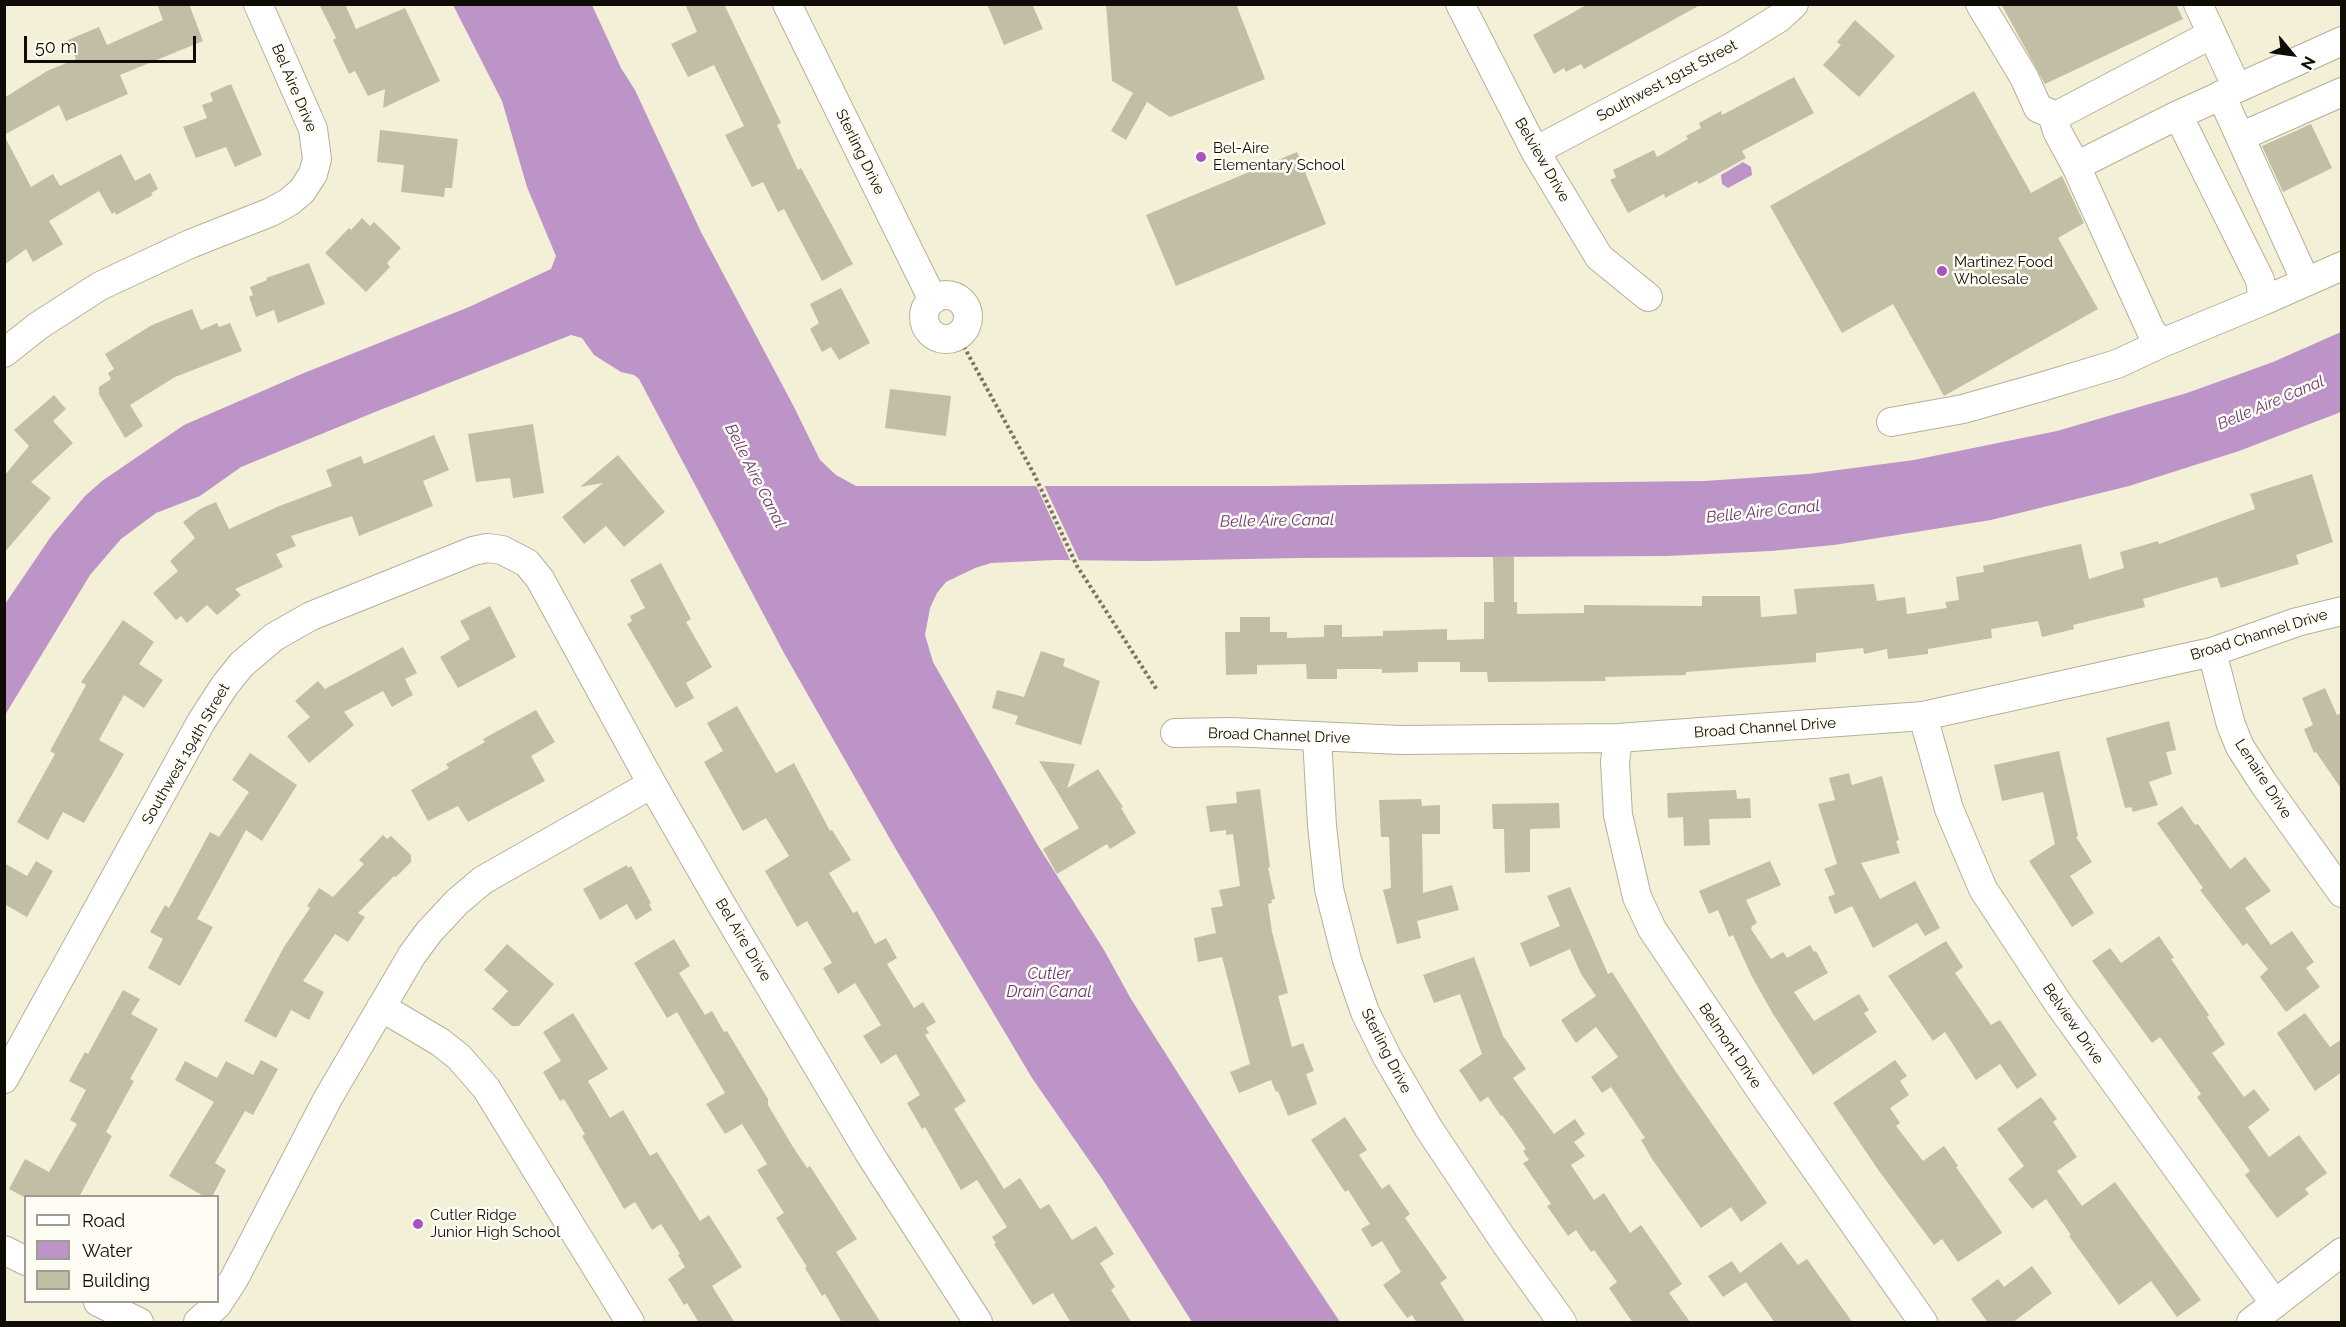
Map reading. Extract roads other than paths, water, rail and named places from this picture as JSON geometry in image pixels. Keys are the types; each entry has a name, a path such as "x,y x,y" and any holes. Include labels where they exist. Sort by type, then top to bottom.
{"street":[{"name":"Bel Aire Drive","path":"4,353 38,326 100,286 181,248 271,212 289,202 302,191 313,174 317,152 313,129 258,4"},
{"name":"Sterling Drive","path":"787,4 933,300 946,295 953,296 964,304 968,318 967,325 958,336"},
{"name":"Belview Drive","path":"1460,4 1535,151 1599,256 1648,297"},
{"name":"Southwest 191st Street","path":"1535,151 1732,47 1779,18 1794,4"},
{"path":"1980,4 2024,77 2038,108 2056,116"},
{"path":"2198,4 2212,34 2240,137 2306,282"},
{"path":"2162,343 2151,331 2054,121 2056,116 2212,34"},
{"path":"2076,166 2229,91 2342,41"},
{"path":"2240,137 2342,92"},
{"path":"2178,115 2260,280 2263,301"},
{"path":"1891,422 1963,409 2117,364 2342,266"},
{"name":"Southwest 194th Street","path":"4,1079 201,722 242,664 274,637 303,620 461,555 487,548 502,550 514,555"},
{"name":"Bel Aire Drive","path":"514,555 527,563 540,579 652,784 871,1155 978,1323"},
{"name":"Broad Channel Drive","path":"1175,733 1231,732 1317,738 1400,740 1618,738 1923,716 2212,652 2297,622 2342,611"},
{"name":"Lenaire Drive","path":"2212,652 2231,725 2240,747 2342,893"},
{"name":"Belview Drive","path":"1923,716 1949,809 1983,889 2058,1004 2275,1304"},
{"name":"Sterling Drive","path":"1317,738 1322,826 1329,889 1347,960 1365,1012 1424,1120 1506,1244 1562,1323"},
{"name":"Belmont Drive","path":"1618,738 1615,762 1618,815 1637,897 1652,928 1763,1094 1923,1323"},
{"path":"219,1302 234,1279 314,1123 412,955 429,932 477,884 652,784"},
{"path":"381,1007 440,1042 459,1057 480,1080 508,1121 630,1323"},
{"path":"4,1250 24,1260"},
{"path":"2251,1323 2342,1252"},
{"path":"100,1303 139,1323"},
{"path":"198,1323 218,1303"}],"water":[{"path":"453,5 592,5 621,68 635,90 701,232 820,460 836,475 856,486 1268,486 1704,481 1808,474 1914,460 2057,431 2187,393 2273,362 2341,332 2341,412 2239,451 2129,486 1991,520 1834,545 1771,551 1667,556 1055,560 991,563 946,582 937,593 930,608 925,635 933,662 1037,844 1104,950 1131,999 1247,1182 1340,1322 1192,1322 1102,1179 1032,1078 894,846 784,653 639,379 634,375 621,372 594,355 582,338 571,335 241,467 200,496 156,513 121,539 90,575 5,715 5,604 52,535 85,496 102,481 184,425 304,373 469,307 551,269 556,256 527,187 502,101"},
{"path":"1743,162 1751,167 1752,175 1728,188 1722,184 1721,175"}],"place":[{"name":"Bel-Aire Elementary School","path":"1201,157"},
{"name":"Martinez Food Wholesale","path":"1942,271"},
{"name":"Cutler Ridge Junior High School","path":"418,1224"}],"water label":[{"name":"Belle Aire Canal","path":"2271,403"},
{"name":"Belle Aire Canal","path":"755,476"},
{"name":"Belle Aire Canal","path":"1763,512"},
{"name":"Belle Aire Canal","path":"1277,521"},
{"name":"Cutler Drain Canal","path":"1049,983"}]}
